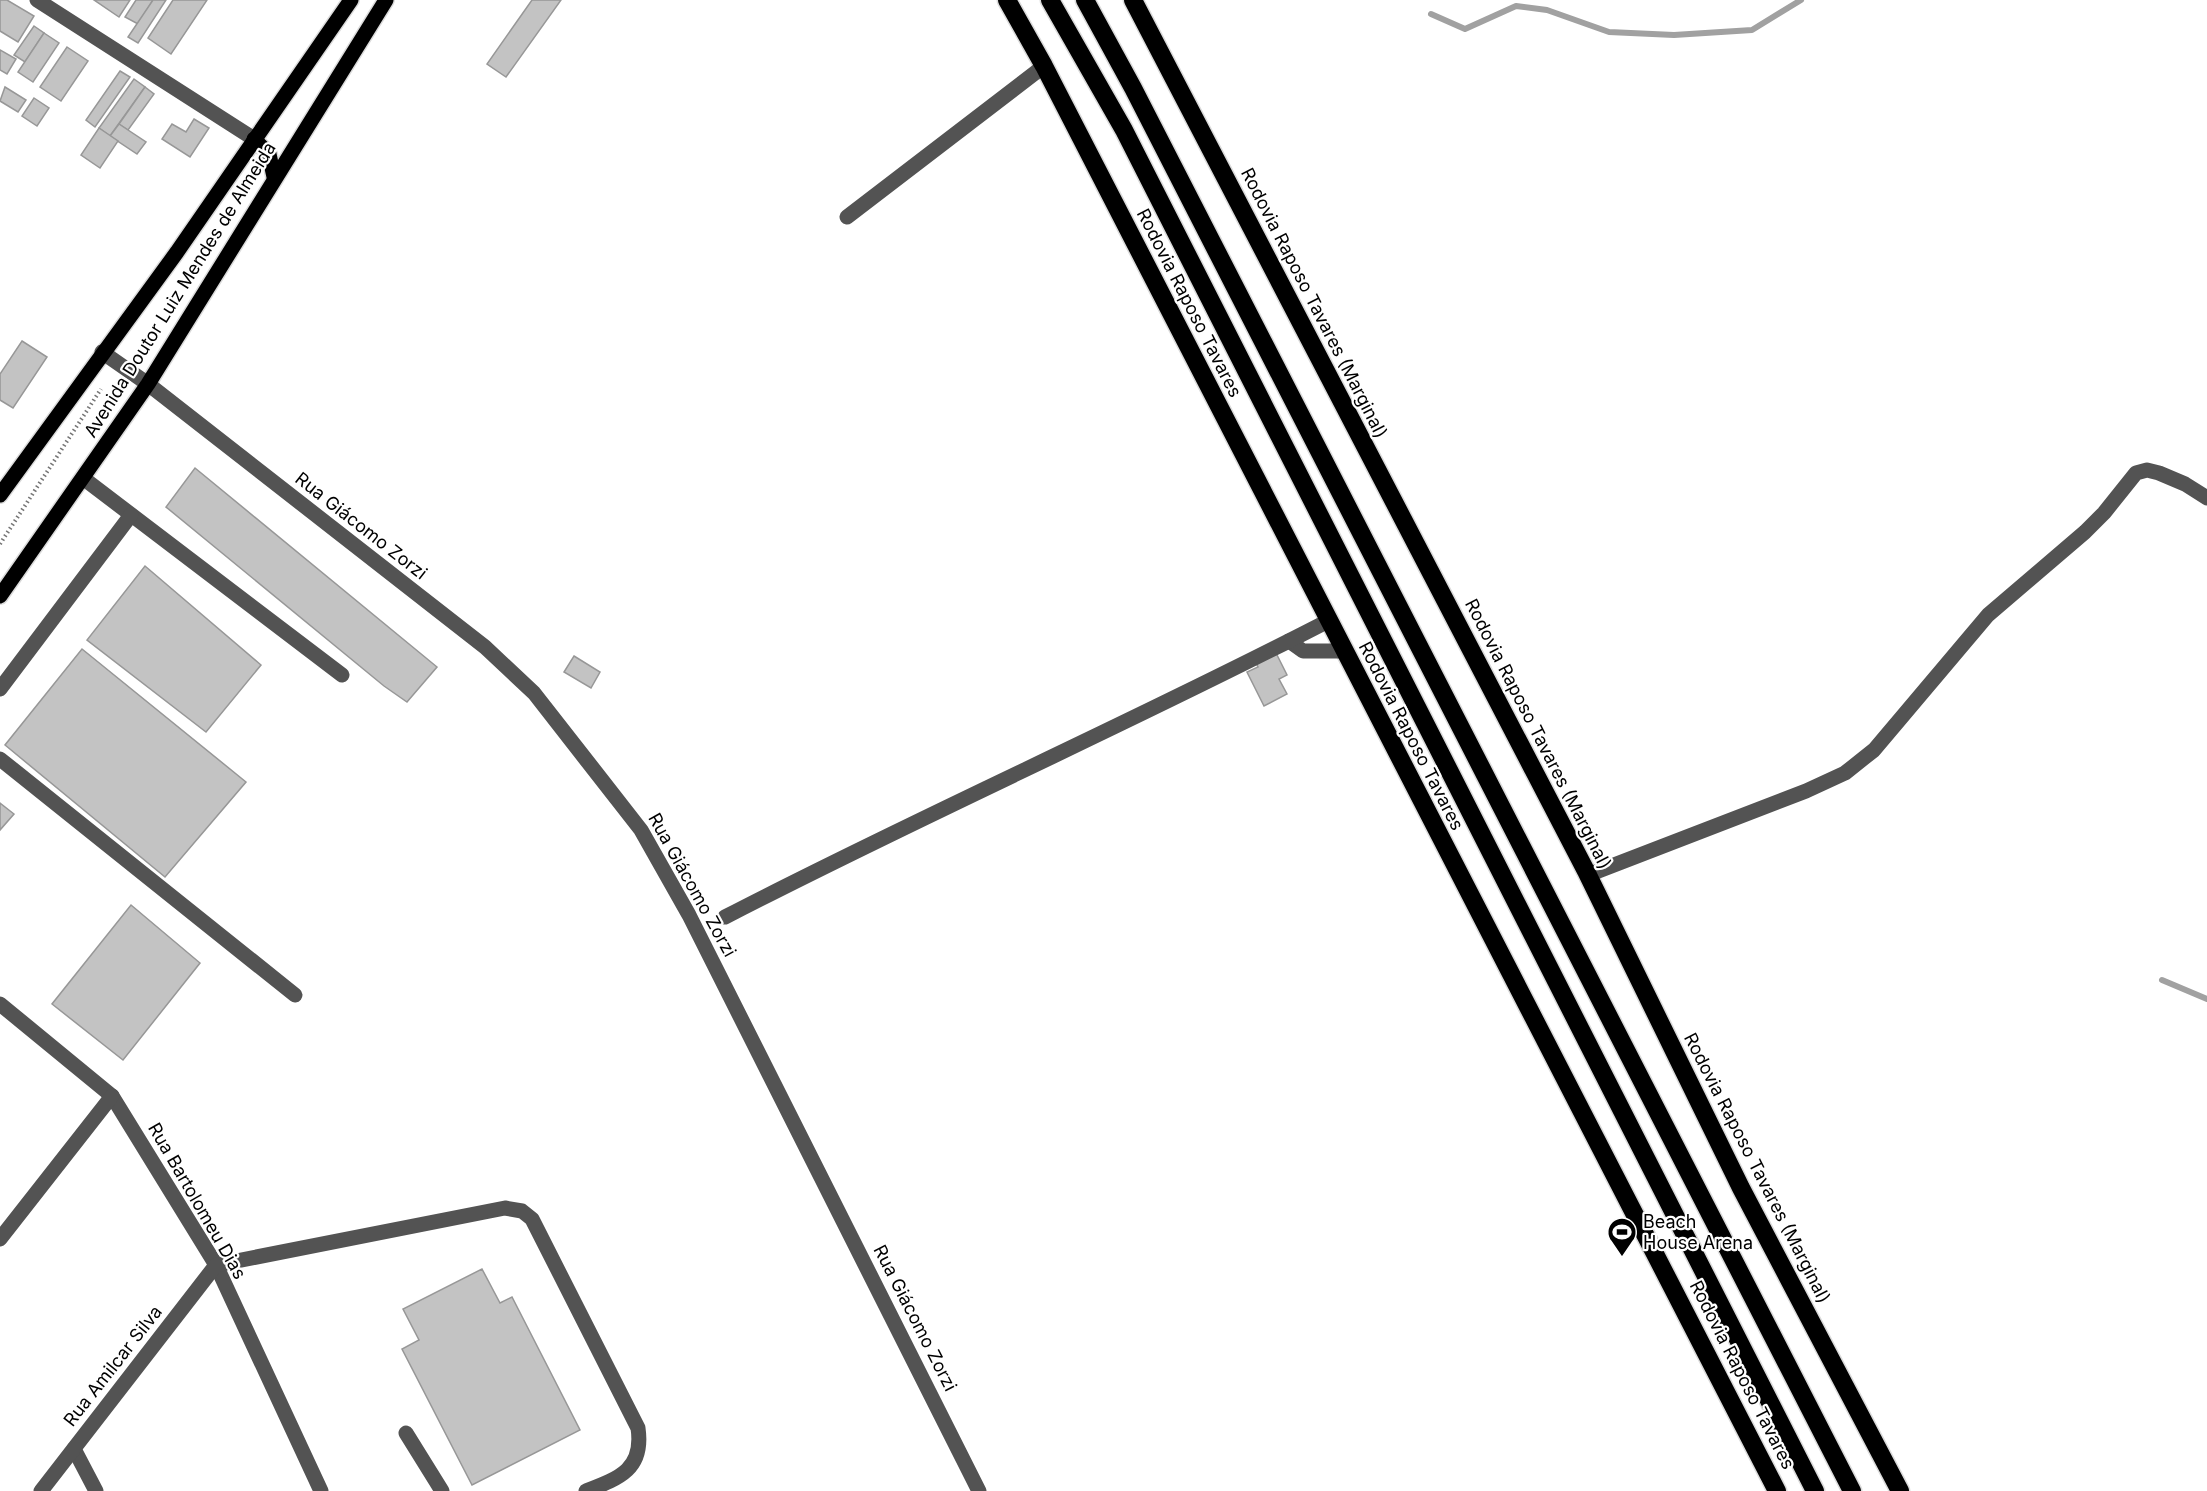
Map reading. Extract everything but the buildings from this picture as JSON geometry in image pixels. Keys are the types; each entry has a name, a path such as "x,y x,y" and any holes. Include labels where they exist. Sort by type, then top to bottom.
{"highway":[{"path":"997,0 1034,46"},
{"name":"Rodovia Raposo Tavares","path":"1007,0 1034,46 1343,651 1662,1262 1778,1491"},
{"name":"Rodovia Raposo Tavares","path":"1050,0 1124,130 1815,1491"},
{"path":"1085,0 1133,88 1852,1491"},
{"name":"Rodovia Raposo Tavares (Marginal)","path":"1133,0 1588,875 1741,1188 1900,1491"}],"main road":[{"name":"Avenida Doutor Luiz Mendes de Almeida","path":"0,495 177,252 351,0"},
{"name":"Avenida Doutor Luiz Mendes de Almeida","path":"0,596 148,384 274,177 386,0"},
{"path":"254,139 269,154 274,177"}],"street":[{"path":"37,0 254,139"},
{"path":"847,217 1044,66"},
{"name":"Rua Giácomo Zorzi","path":"102,352 148,384 485,647 534,693 641,830 689,915 979,1491"},
{"path":"1588,875 1806,791 1845,773 1874,750 1988,615 2104,513 2136,473 2147,470 2159,473 2185,484 2207,498"},
{"path":"83,478 342,675"},
{"path":"0,689 131,515"},
{"path":"725,917 966,797 1134,719 1328,621"},
{"path":"1289,641 1303,651 1343,651"},
{"path":"0,759 295,995"},
{"name":"Rua Bartolomeu Dias","path":"0,1004 112,1096 216,1264 321,1491"},
{"path":"0,1239 112,1096"},
{"path":"216,1264 505,1208 522,1211 532,1219 638,1428 640,1444 634,1462 618,1478 586,1491"},
{"name":"Rua Amilcar Silva","path":"41,1491 216,1264"},
{"path":"406,1433 442,1491"},
{"path":"74,1449 96,1491"}],"waterway":[{"path":"1431,14 1465,29 1516,6 1547,10 1609,32 1674,35 1752,30 1801,0"},
{"path":"2162,980 2207,999"}],"place":[{"name":"Beach House Arena","path":"1622,1258"}]}
